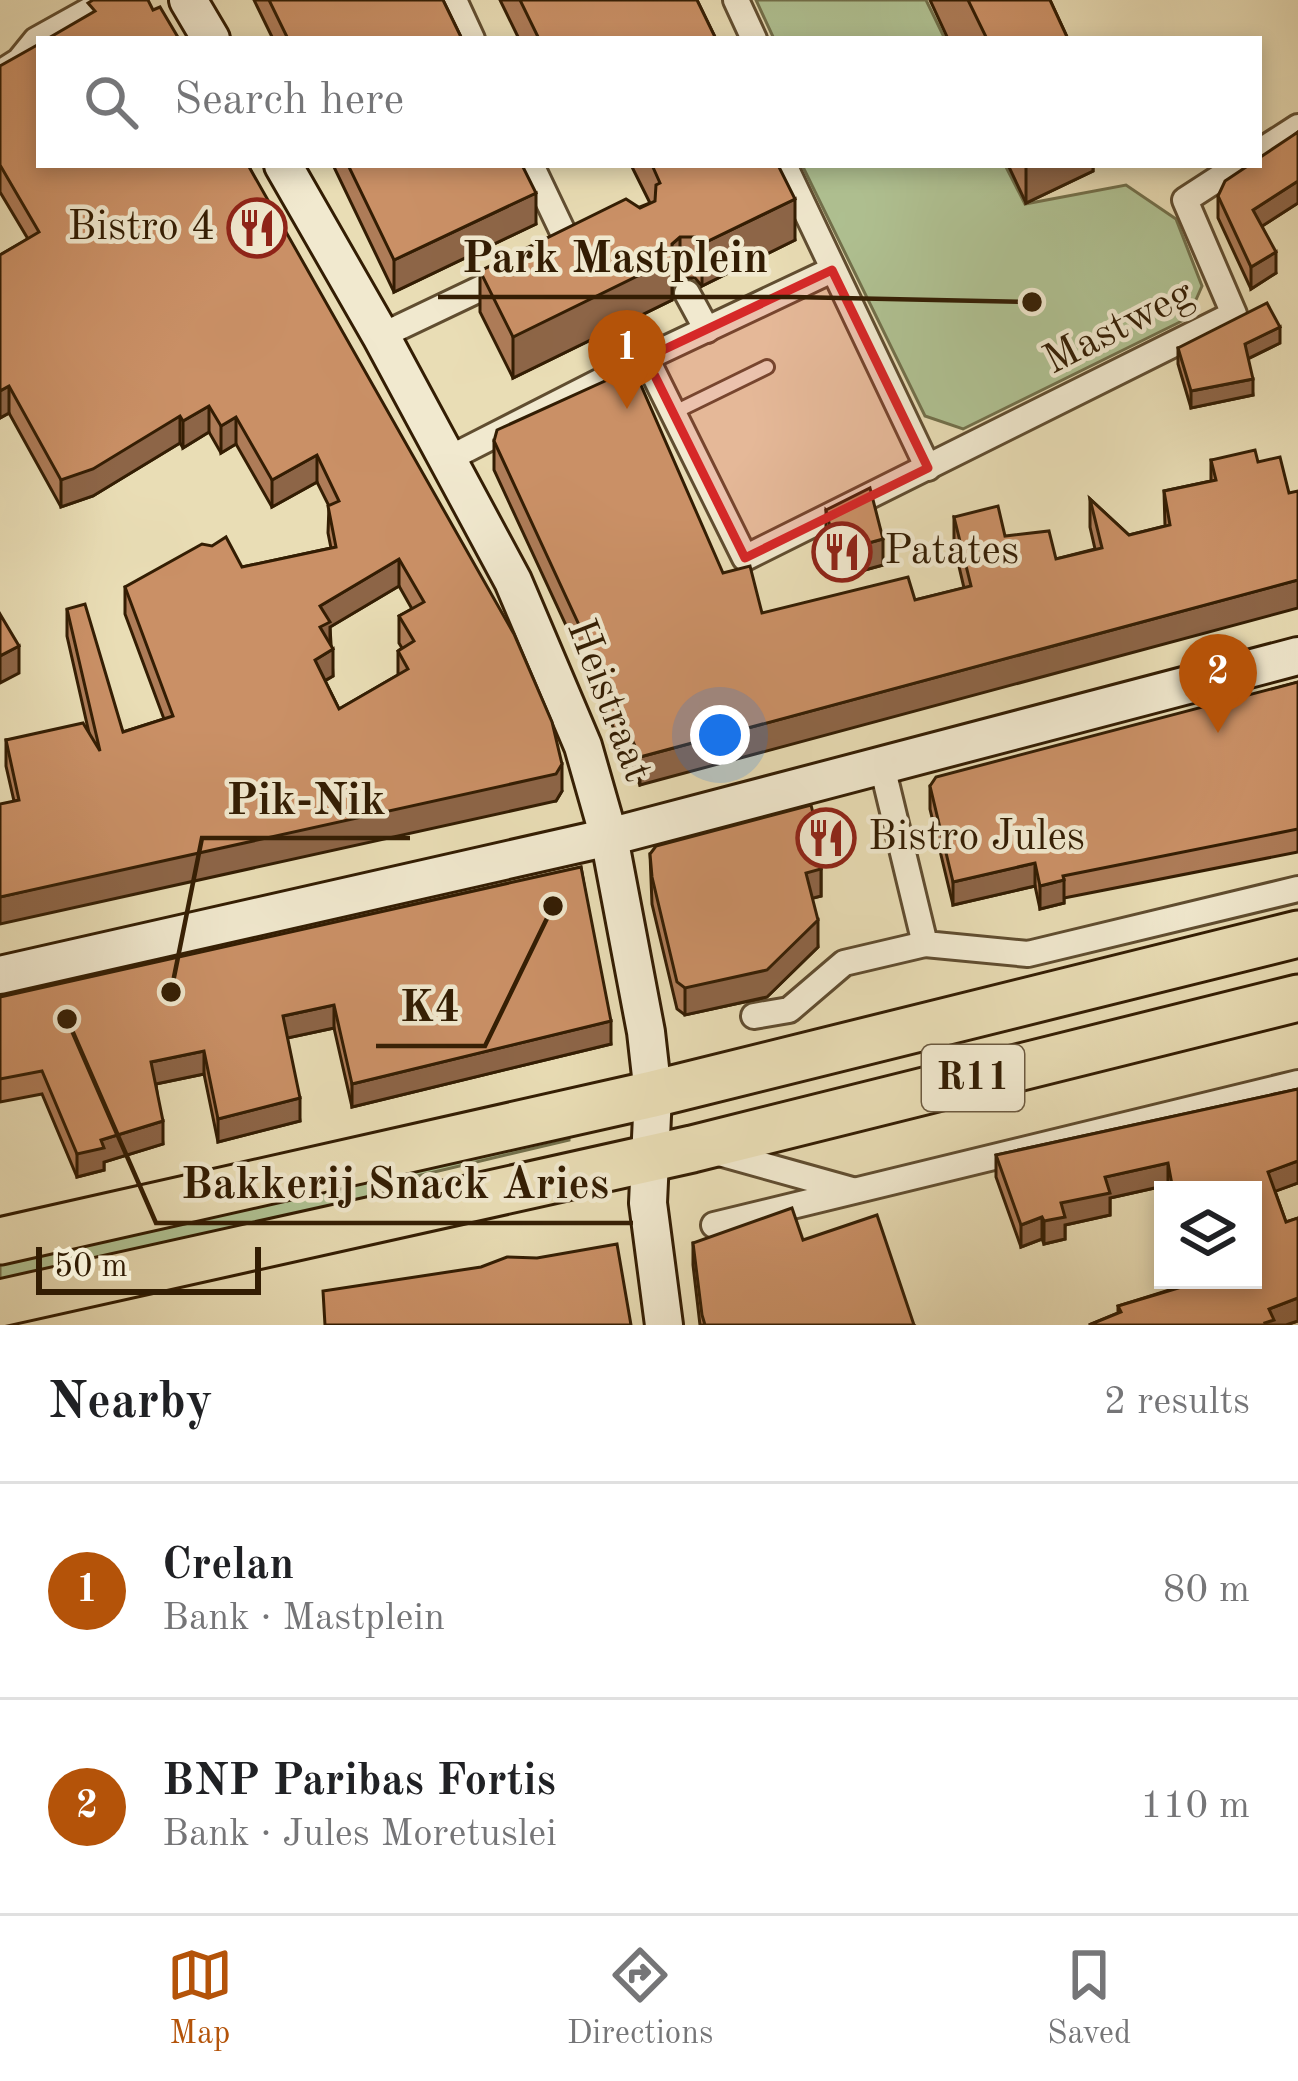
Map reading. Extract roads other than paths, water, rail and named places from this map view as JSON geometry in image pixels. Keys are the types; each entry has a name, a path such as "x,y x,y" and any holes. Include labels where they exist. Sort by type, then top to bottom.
{"highway":[{"name":"R11","path":"0,1241 653,1094 1298,934"},
{"name":"R11","path":"0,1303 692,1149 1298,998"}],"street":[{"path":"43,36 108,0"},
{"path":"454,0 471,36"},
{"path":"736,0 753,36"},
{"path":"193,2 210,36"},
{"path":"0,73 19,62 36,40"},
{"path":"1262,150 1298,127"},
{"name":"Heistraat","path":"285,168 513,581 570,712 609,837 646,1032 653,1094 647,1156 650,1226 664,1325"},
{"path":"381,336 580,242 533,168"},
{"path":"646,358 745,558 928,468 785,168"},
{"name":"Mastweg","path":"928,468 1234,314 1185,200 1234,168"},
{"path":"448,459 832,270"},
{"path":"687,293 707,330"},
{"path":"0,975 609,837 1298,656"},
{"path":"882,766 926,944"},
{"path":"754,1016 789,1010 844,963 926,944 1028,954 1298,889"},
{"path":"714,1225 1298,1083"},
{"path":"692,1149 719,1152 854,1191"}],"lane":[{"path":"673,412 766,367"}],"place":[{"name":"Bistro 4","path":"257,228"},
{"name":"Park Mastplein","path":"1032,302"},
{"name":"Crelan","path":"627,409"},
{"name":"Patates","path":"842,552"},
{"name":"BNP Paribas Fortis","path":"1218,733"},
{"name":"Bistro Jules","path":"826,838"},
{"name":"K4","path":"553,906"},
{"name":"Pik-Nik","path":"171,992"},
{"name":"Bakkerij Snack Aries","path":"67,1019"}]}
